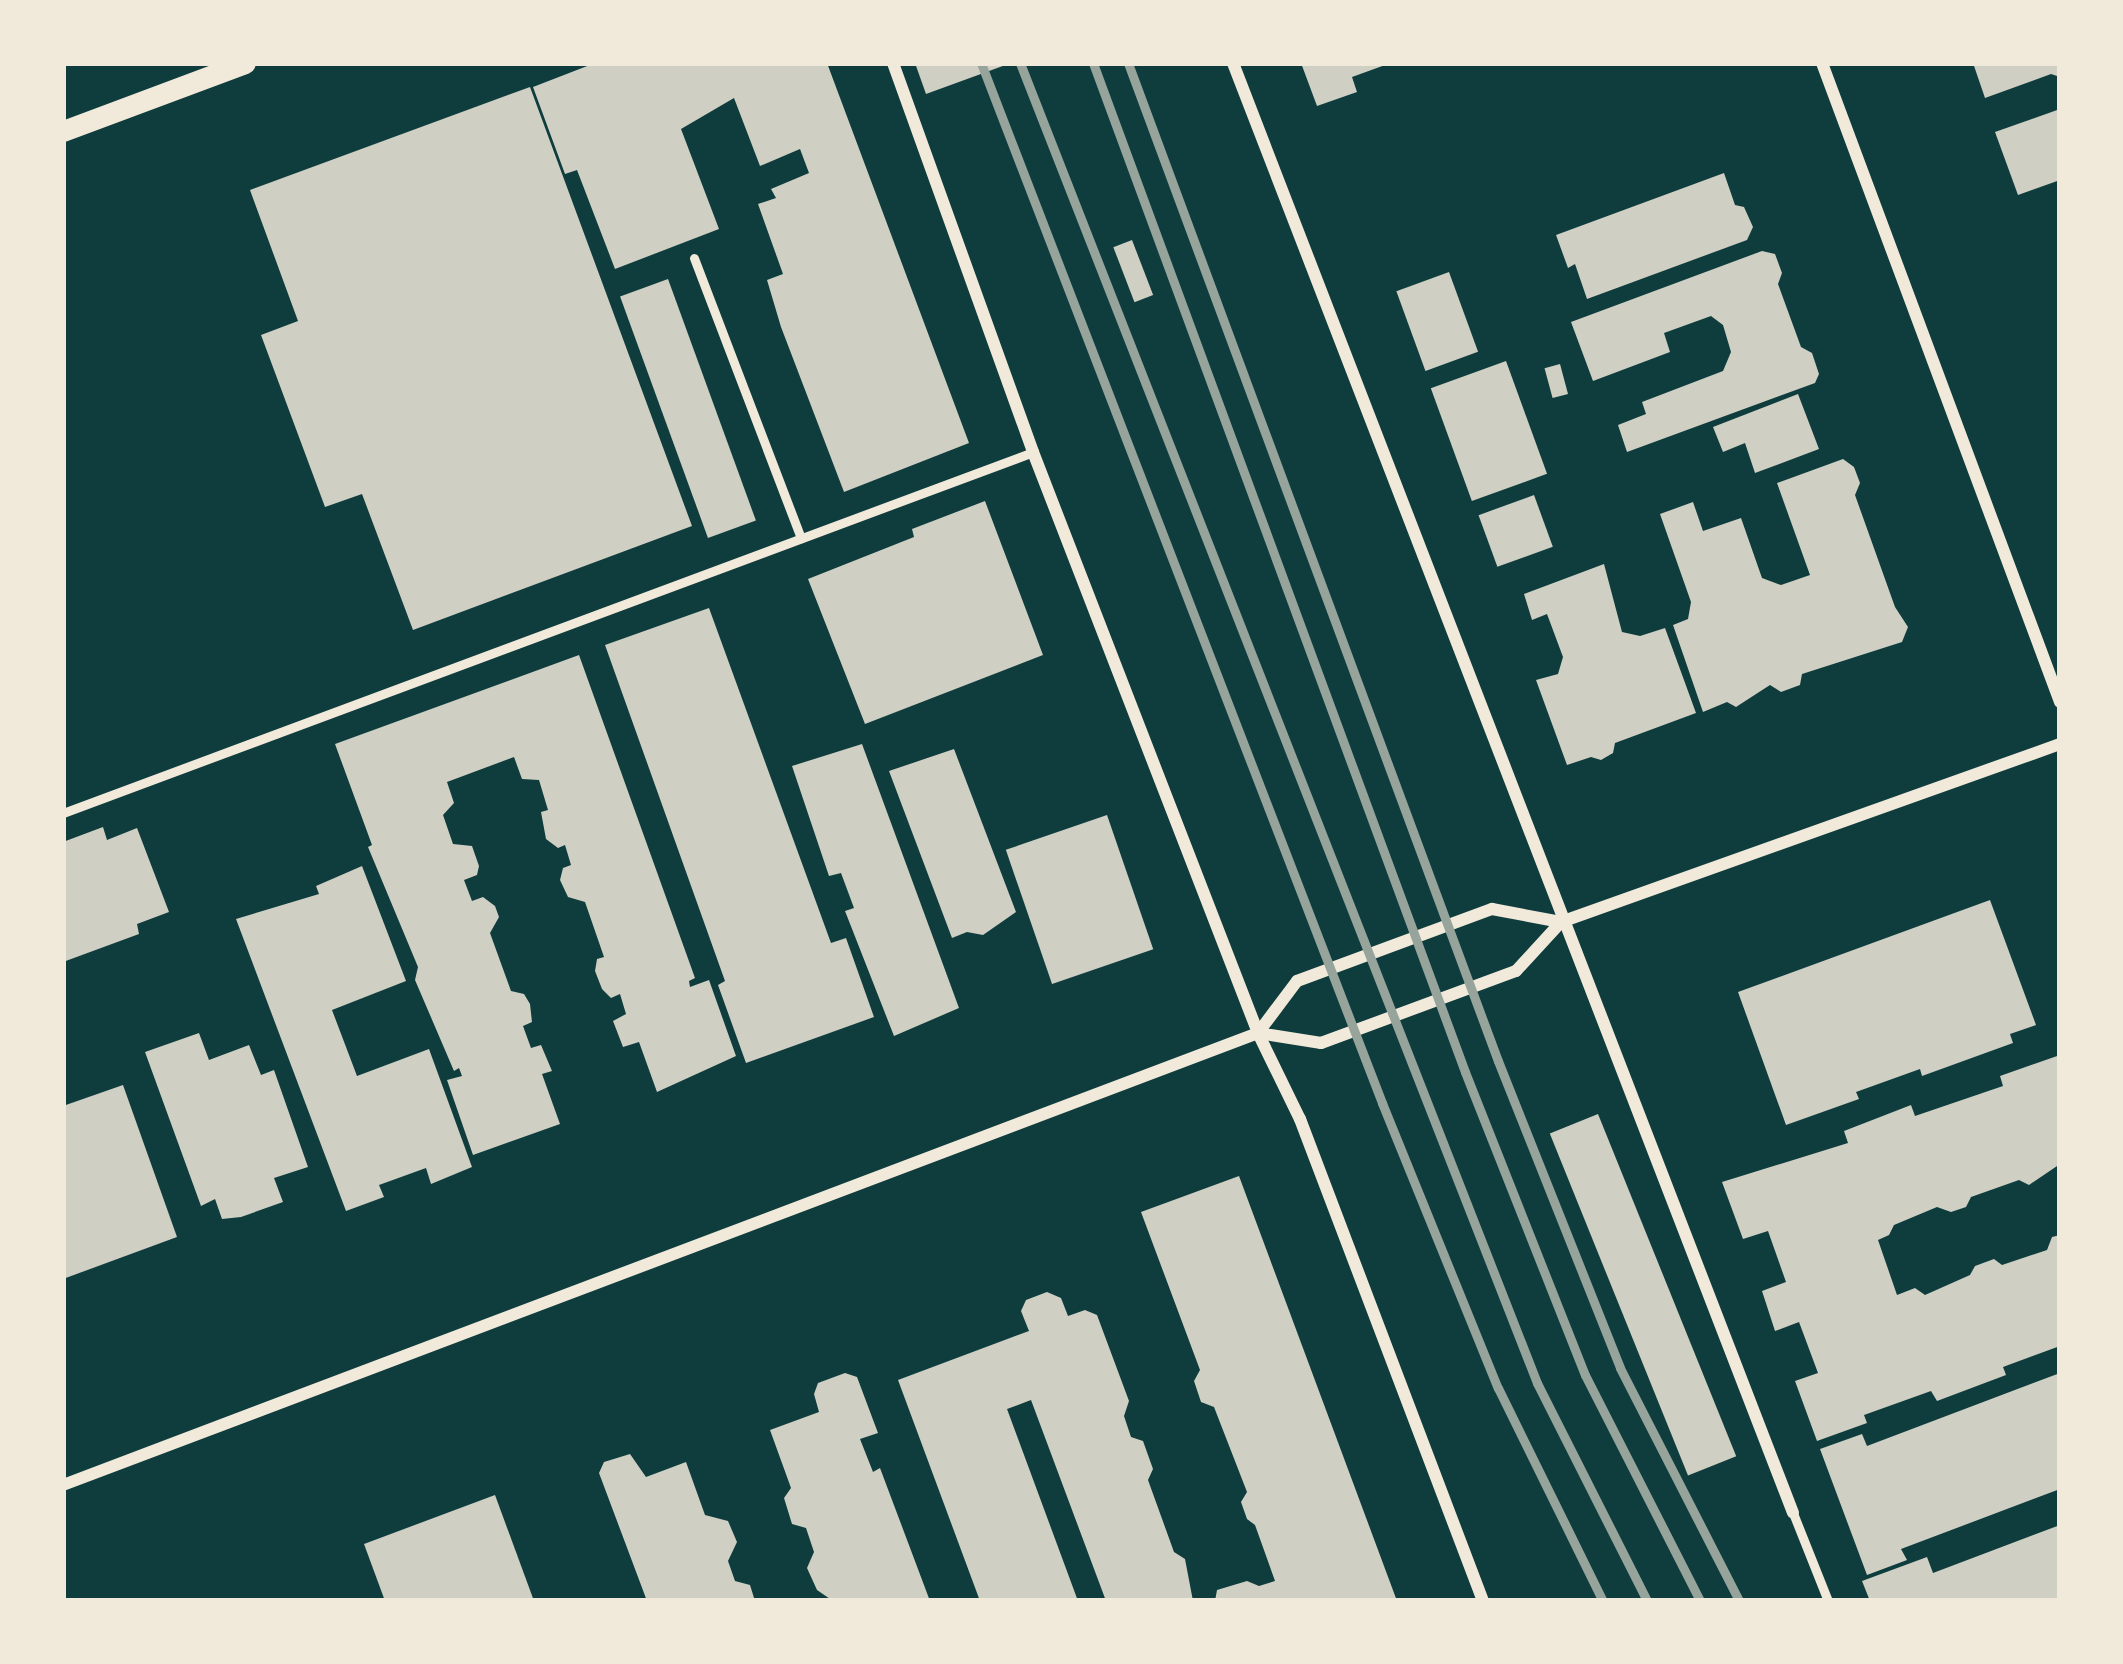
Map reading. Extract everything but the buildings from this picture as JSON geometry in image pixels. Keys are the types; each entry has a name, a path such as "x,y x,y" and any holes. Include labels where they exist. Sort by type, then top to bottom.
{"street":[{"path":"63,130 245,63"},
{"path":"893,63 1033,452 1258,1034 1300,1119 1483,1601"},
{"path":"1233,63 1793,1513"},
{"path":"1822,63 2060,702"},
{"path":"63,1486 1258,1034 1321,1042 1516,971 1561,922 2060,744"},
{"path":"1258,1034 1297,981 1492,909 1561,922"}],"lane":[{"path":"694,258 801,538"},
{"path":"63,813 1033,452"},
{"path":"1793,1513 1828,1601"}],"railway":[{"path":"981,63 1382,1103 1498,1388 1603,1601"},
{"path":"1020,63 1537,1383 1647,1601"},
{"path":"1093,63 1465,1072 1585,1375 1700,1601"},
{"path":"1128,63 1498,1061 1620,1368 1739,1601"}]}
